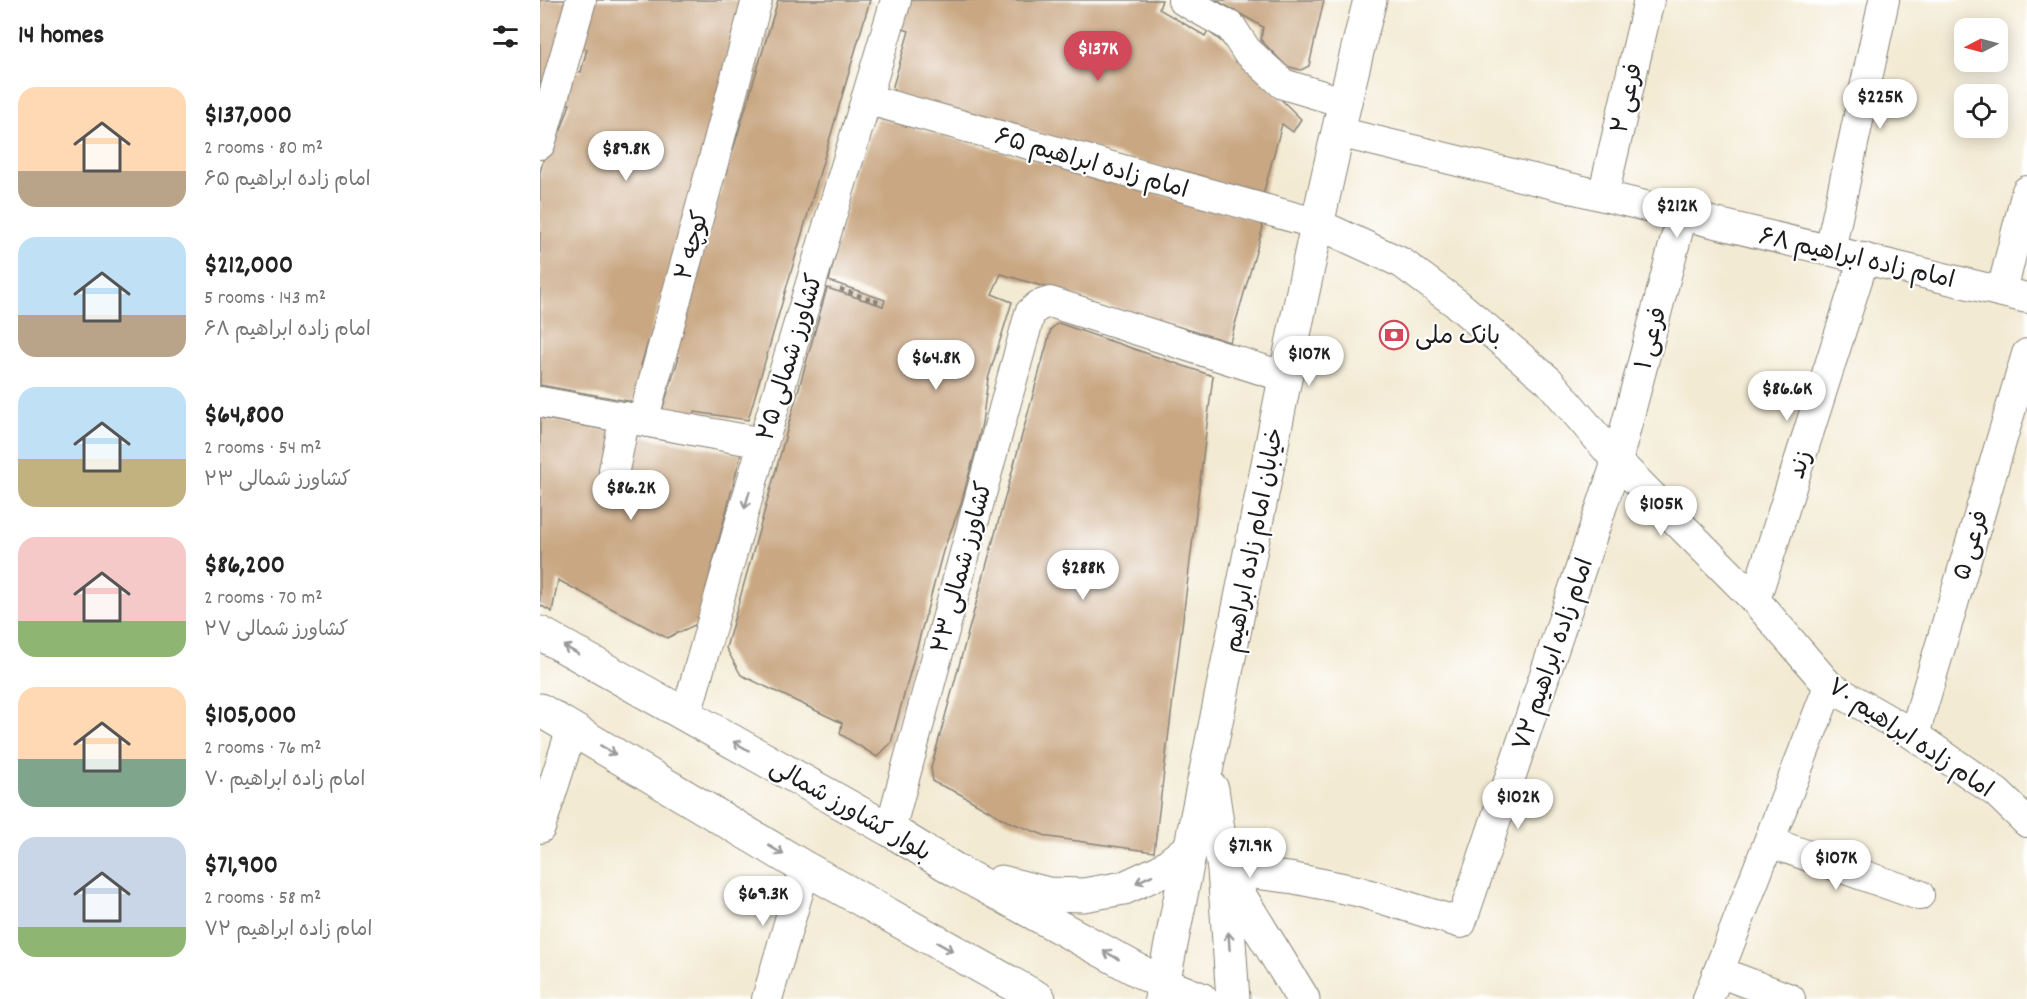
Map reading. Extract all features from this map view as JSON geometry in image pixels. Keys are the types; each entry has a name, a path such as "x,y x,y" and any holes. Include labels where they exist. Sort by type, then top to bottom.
{"main road":[{"name":"خیابان امام زاده ابراهیم","path":"1162,991 1285,377 1341,117 1370,0"},
{"name":"بلوار کشاورز شمالی","path":"540,633 890,830 1162,991 1200,999"},
{"path":"540,710 805,868 1032,996"},
{"name":"خیابان امام زاده ابراهیم","path":"1208,765 1224,870 1233,999"},
{"path":"957,871 1048,894 1083,895 1124,888 1161,871 1192,846"},
{"path":"1224,870 1303,999"}],"street":[{"path":"540,144 581,0"},
{"name":"کوچه ۲","path":"614,470 634,419 757,0"},
{"name":"کشاورز شمالی ۲۵","path":"686,715 763,443 896,0"},
{"name":"امام زاده ابراهیم ۶۸","path":"1183,0 1231,27 1246,50 1283,84 1341,117 1603,196 2014,295"},
{"name":"فرعی ۲","path":"1603,196 1649,0"},
{"path":"1830,250 1884,0"},
{"name":"امام زاده ابراهیم ۶۵","path":"866,99 1318,225"},
{"path":"2014,295 2027,190"},
{"name":"فرعی ۱","path":"1617,461 1683,215"},
{"name":"امام زاده ابراهیم ۷۰","path":"1318,225 1402,263 1456,303 1549,381 1617,461 1755,600 1829,686 1914,735 1997,793 2027,822"},
{"name":"زند","path":"1755,600 1864,258"},
{"name":"کشاورز شمالی ۲۳","path":"890,830 1030,313 1038,306 1050,302 1285,377"},
{"name":"فرعی ۵","path":"1914,735 2027,354"},
{"path":"540,402 763,443"},
{"name":"امام زاده ابراهیم ۷۲","path":"1224,870 1292,878 1357,891 1461,923 1617,461"},
{"path":"1790,999 1713,985 1829,686"},
{"path":"540,828 572,728"},
{"path":"1769,842 1919,895"},
{"path":"767,999 805,868"}],"path":[{"path":"812,280 882,303"}],"building":[{"path":"540,0 572,0 540,110"},
{"path":"593,0 753,0 641,365 649,366 639,403 540,385 540,172 552,128 561,130 570,104 563,103 572,70 581,72 587,49 579,47"},
{"path":"778,0 870,0 748,420 695,412 692,419 662,410 679,357 671,356"},
{"path":"911,0 1162,0 1159,9 1205,36 1208,31 1227,46 1301,119 1293,132 1282,124 1263,195 895,94 893,86 909,31 900,28"},
{"path":"1216,0 1324,0 1309,66 1301,70 1286,66 1261,40 1263,27"},
{"path":"877,118 1260,221 1263,227 1230,342 1001,274 992,294 1012,302 988,379 976,449 960,507 943,551 891,743 877,757 840,734 842,723 741,675 726,648 827,288 883,306 885,300 829,281 855,172"},
{"path":"1058,323 1213,376 1154,852 1049,837 1007,821 958,793 933,782 931,768 1051,329"},
{"path":"540,418 741,454 697,624 667,638 558,580 552,612 540,605"}],"place":[{"name":"بانک ملی","path":"1394,335"}]}
